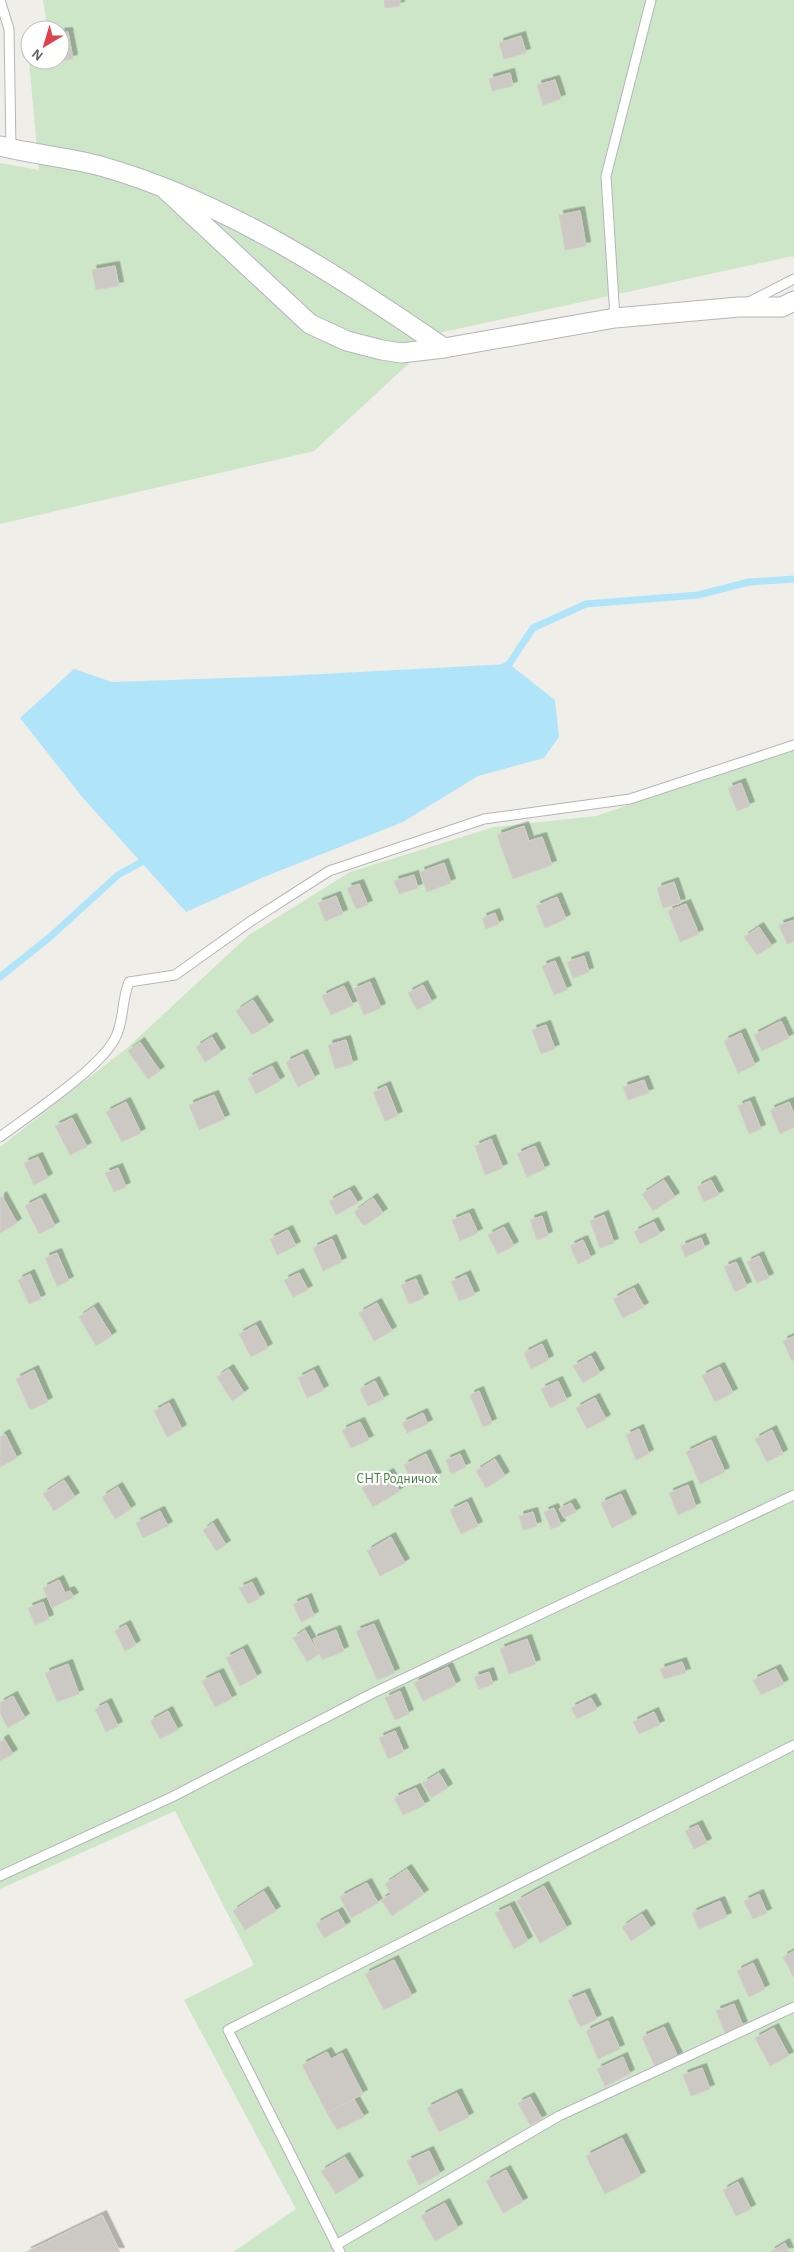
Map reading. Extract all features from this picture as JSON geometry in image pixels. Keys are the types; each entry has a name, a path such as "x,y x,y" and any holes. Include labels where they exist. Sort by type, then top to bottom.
{"street":[{"path":"6,148 103,166 165,189 230,218 349,283 444,348"},
{"path":"165,189 310,324 347,341 382,350 401,353 444,348 615,318 739,307 790,306"}],"lane":[{"path":"0,0 9,29 6,148"},
{"path":"615,318 606,176 651,0"},
{"path":"739,307 794,280"},
{"path":"0,1137 100,1060 117,1035 125,992 129,982 174,976 251,921 329,872 484,819 630,799 794,745"},
{"path":"0,1876 172,1797 373,1693 794,1495"},
{"path":"794,1745 228,2030 338,2248 559,2116 794,2007"}],"green space":[{"path":"43,0 794,0 794,260 793,256 443,332 314,451 0,524 0,163 39,170 30,70 70,70 70,20 46,19"},
{"name":"СНТ Родничок","path":"794,750 794,2252 233,2252 296,2209 184,2000 254,1965 175,1811 0,1889 0,1147 127,1048 249,935 350,872 494,827 596,816"}],"water":[{"path":"509,664 555,700 559,737 544,758 478,776 403,822 264,877 186,912 83,798 20,718 74,669 112,682 284,676"}],"building":[{"path":"384,0 400,0 400,6 385,8"},
{"path":"521,36 526,53 504,59 499,43"},
{"path":"70,43 73,59 70,60"},
{"path":"510,73 513,86 492,91 489,79"},
{"path":"555,80 561,99 543,105 537,85"},
{"path":"580,211 586,246 565,250 559,215"},
{"path":"115,266 119,286 96,290 92,270"},
{"path":"741,783 750,806 737,811 728,788"},
{"path":"524,826 529,841 542,837 552,865 513,879 497,835"},
{"path":"444,863 451,883 427,892 420,872"},
{"path":"414,875 418,888 399,894 394,881"},
{"path":"674,882 681,903 663,908 657,888"},
{"path":"359,884 368,905 356,909 347,888"},
{"path":"336,896 343,914 325,921 318,903"},
{"path":"557,897 566,919 545,928 536,906"},
{"path":"686,904 699,934 680,942 668,911"},
{"path":"495,913 499,924 486,929 482,918"},
{"path":"794,920 794,941 787,944 779,925"},
{"path":"759,927 772,946 757,955 744,937"},
{"path":"584,956 589,972 573,978 567,962"},
{"path":"555,961 567,990 554,995 542,966"},
{"path":"370,982 381,1008 364,1015 353,989"},
{"path":"423,985 432,1002 417,1010 408,993"},
{"path":"344,986 353,1005 331,1015 322,996"},
{"path":"253,1000 269,1025 252,1035 236,1011"},
{"path":"781,1021 789,1038 762,1051 754,1035"},
{"path":"546,1025 555,1049 541,1054 532,1030"},
{"path":"741,1033 755,1065 738,1073 724,1041"},
{"path":"212,1037 221,1052 205,1062 196,1047"},
{"path":"346,1040 353,1064 335,1069 328,1045"},
{"path":"140,1042 160,1071 148,1079 128,1051"},
{"path":"303,1054 315,1078 298,1087 286,1062"},
{"path":"272,1066 280,1081 256,1094 248,1078"},
{"path":"644,1080 649,1093 628,1100 623,1087"},
{"path":"386,1086 398,1116 385,1121 373,1092"},
{"path":"214,1095 225,1119 199,1130 189,1105"},
{"path":"750,1101 761,1129 749,1134 738,1106"},
{"path":"126,1102 141,1133 122,1142 106,1112"},
{"path":"789,1102 794,1114 794,1127 780,1134 770,1110"},
{"path":"72,1118 87,1147 70,1155 55,1126"},
{"path":"491,1139 503,1168 485,1175 475,1146"},
{"path":"535,1146 545,1169 527,1177 517,1154"},
{"path":"38,1157 48,1178 34,1185 24,1163"},
{"path":"118,1168 126,1187 114,1192 105,1173"},
{"path":"664,1180 675,1197 653,1211 642,1194"},
{"path":"711,1180 719,1195 704,1202 697,1187"},
{"path":"350,1190 358,1203 336,1215 329,1201"},
{"path":"2,1196 17,1223 0,1233 0,1198"},
{"path":"41,1198 55,1226 39,1234 25,1206"},
{"path":"373,1198 383,1213 364,1226 354,1212"},
{"path":"469,1213 478,1233 460,1241 452,1220"},
{"path":"604,1215 614,1243 600,1248 590,1221"},
{"path":"542,1216 548,1236 537,1240 530,1220"},
{"path":"654,1222 660,1234 640,1244 634,1232"},
{"path":"504,1227 514,1246 498,1254 488,1235"},
{"path":"288,1230 296,1246 277,1255 270,1239"},
{"path":"701,1238 705,1248 685,1257 681,1246"},
{"path":"332,1239 342,1262 323,1271 313,1248"},
{"path":"583,1240 591,1258 578,1264 570,1246"},
{"path":"57,1253 69,1281 57,1286 45,1258"},
{"path":"759,1256 769,1278 757,1283 747,1262"},
{"path":"736,1262 747,1286 735,1292 724,1267"},
{"path":"299,1273 308,1290 293,1297 284,1280"},
{"path":"30,1274 41,1299 29,1304 18,1280"},
{"path":"466,1275 475,1295 459,1301 451,1282"},
{"path":"416,1279 424,1298 409,1304 401,1285"},
{"path":"634,1288 644,1307 623,1318 613,1299"},
{"path":"377,1303 392,1331 374,1341 359,1313"},
{"path":"94,1307 112,1336 96,1346 79,1317"},
{"path":"256,1325 268,1348 251,1357 239,1334"},
{"path":"794,1336 794,1360 792,1361 783,1341"},
{"path":"542,1344 549,1360 531,1369 524,1353"},
{"path":"591,1356 600,1373 583,1383 573,1366"},
{"path":"720,1367 733,1393 715,1402 702,1376"},
{"path":"229,1369 244,1393 232,1401 217,1377"},
{"path":"34,1370 48,1402 30,1410 16,1379"},
{"path":"314,1370 324,1390 307,1398 298,1378"},
{"path":"375,1381 384,1399 368,1406 360,1389"},
{"path":"558,1381 567,1400 550,1408 541,1389"},
{"path":"479,1391 492,1423 483,1427 470,1395"},
{"path":"595,1398 606,1419 587,1429 576,1408"},
{"path":"169,1403 182,1429 167,1437 154,1411"},
{"path":"423,1413 428,1424 407,1433 402,1423"},
{"path":"360,1422 369,1440 351,1448 342,1430"},
{"path":"639,1429 649,1454 636,1460 626,1435"},
{"path":"772,1430 783,1454 767,1462 755,1439"},
{"path":"5,1434 17,1458 0,1467 0,1437"},
{"path":"711,1440 725,1472 700,1484 686,1452"},
{"path":"426,1454 437,1477 415,1487 404,1465"},
{"path":"460,1454 466,1467 451,1474 446,1460"},
{"path":"495,1459 505,1476 486,1488 476,1471"},
{"path":"389,1473 400,1491 373,1507 362,1488"},
{"path":"64,1480 75,1497 54,1511 43,1494"},
{"path":"688,1485 696,1507 678,1515 669,1493"},
{"path":"118,1487 131,1509 115,1519 102,1497"},
{"path":"621,1494 632,1518 612,1528 601,1503"},
{"path":"467,1502 478,1526 461,1534 450,1510"},
{"path":"571,1503 576,1512 564,1518 559,1509"},
{"path":"554,1508 561,1525 551,1529 544,1512"},
{"path":"160,1511 168,1526 143,1538 136,1523"},
{"path":"533,1512 537,1526 523,1530 519,1516"},
{"path":"213,1523 226,1545 216,1551 203,1530"},
{"path":"391,1537 405,1563 380,1576 367,1551"},
{"path":"59,1580 65,1593 70,1591 74,1597 52,1608 43,1588"},
{"path":"252,1582 260,1598 248,1604 239,1588"},
{"path":"307,1598 314,1616 301,1622 293,1604"},
{"path":"43,1602 49,1619 35,1625 28,1608"},
{"path":"374,1624 395,1673 377,1680 356,1631"},
{"path":"126,1625 136,1645 125,1651 115,1631"},
{"path":"305,1630 319,1654 307,1662 293,1638"},
{"path":"336,1630 344,1651 322,1660 313,1639"},
{"path":"527,1639 536,1664 509,1674 500,1649"},
{"path":"243,1649 257,1677 240,1686 226,1658"},
{"path":"682,1662 686,1673 664,1679 660,1669"},
{"path":"68,1664 79,1694 57,1702 45,1673"},
{"path":"448,1667 456,1685 423,1701 414,1683"},
{"path":"776,1669 784,1684 761,1695 753,1680"},
{"path":"489,1672 493,1684 479,1689 474,1677"},
{"path":"219,1673 232,1699 215,1707 202,1681"},
{"path":"400,1691 409,1714 395,1720 385,1698"},
{"path":"13,1696 25,1718 8,1728 0,1713 0,1703"},
{"path":"591,1698 597,1709 577,1719 571,1708"},
{"path":"107,1703 118,1726 106,1732 95,1709"},
{"path":"168,1711 178,1730 160,1739 150,1721"},
{"path":"654,1712 660,1725 639,1734 633,1722"},
{"path":"395,1731 404,1752 388,1759 379,1738"},
{"path":"4,1739 13,1754 0,1761 0,1742"},
{"path":"439,1773 448,1788 431,1798 423,1783"},
{"path":"416,1788 425,1805 403,1815 394,1798"},
{"path":"698,1825 707,1843 694,1849 685,1831"},
{"path":"407,1869 424,1894 392,1916 381,1900 391,1894 385,1884"},
{"path":"367,1883 378,1903 351,1918 340,1897"},
{"path":"544,1886 567,1928 540,1943 517,1901"},
{"path":"264,1891 276,1911 245,1930 233,1911"},
{"path":"759,1894 767,1913 753,1919 744,1901"},
{"path":"720,1901 727,1917 699,1929 692,1913"},
{"path":"510,1906 528,1941 514,1949 495,1913"},
{"path":"338,1912 346,1926 324,1938 316,1924"},
{"path":"642,1914 651,1928 631,1941 622,1927"},
{"path":"794,1951 794,1978 783,1957"},
{"path":"394,1960 412,1996 384,2010 365,1974"},
{"path":"753,1963 765,1989 749,1997 737,1971"},
{"path":"585,1993 597,2019 580,2027 568,2000"},
{"path":"734,2004 743,2026 725,2033 716,2011"},
{"path":"608,2021 620,2049 598,2059 586,2031"},
{"path":"664,2027 678,2057 655,2067 642,2037"},
{"path":"774,2028 789,2056 770,2066 755,2038"},
{"path":"327,2052 331,2059 342,2053 363,2094 327,2113 302,2065"},
{"path":"623,2057 630,2074 605,2086 597,2069"},
{"path":"702,2068 710,2089 691,2096 683,2075"},
{"path":"457,2093 469,2117 439,2132 427,2108"},
{"path":"530,2097 542,2119 530,2125 518,2103"},
{"path":"354,2099 364,2117 337,2130 327,2113"},
{"path":"622,2138 641,2176 605,2194 586,2156"},
{"path":"429,2151 440,2174 419,2185 407,2161"},
{"path":"345,2157 359,2180 336,2194 321,2171"},
{"path":"506,2170 523,2202 503,2213 486,2181"},
{"path":"738,2182 751,2209 736,2216 723,2190"},
{"path":"445,2203 458,2228 435,2241 421,2216"},
{"path":"102,2215 120,2252 26,2252"},
{"path":"785,2243 789,2252 770,2252"}],"waterway":[{"path":"502,668 509,664 533,628 586,604 698,595 749,582 794,579"},
{"path":"0,977 50,937 118,875 149,858"}]}
